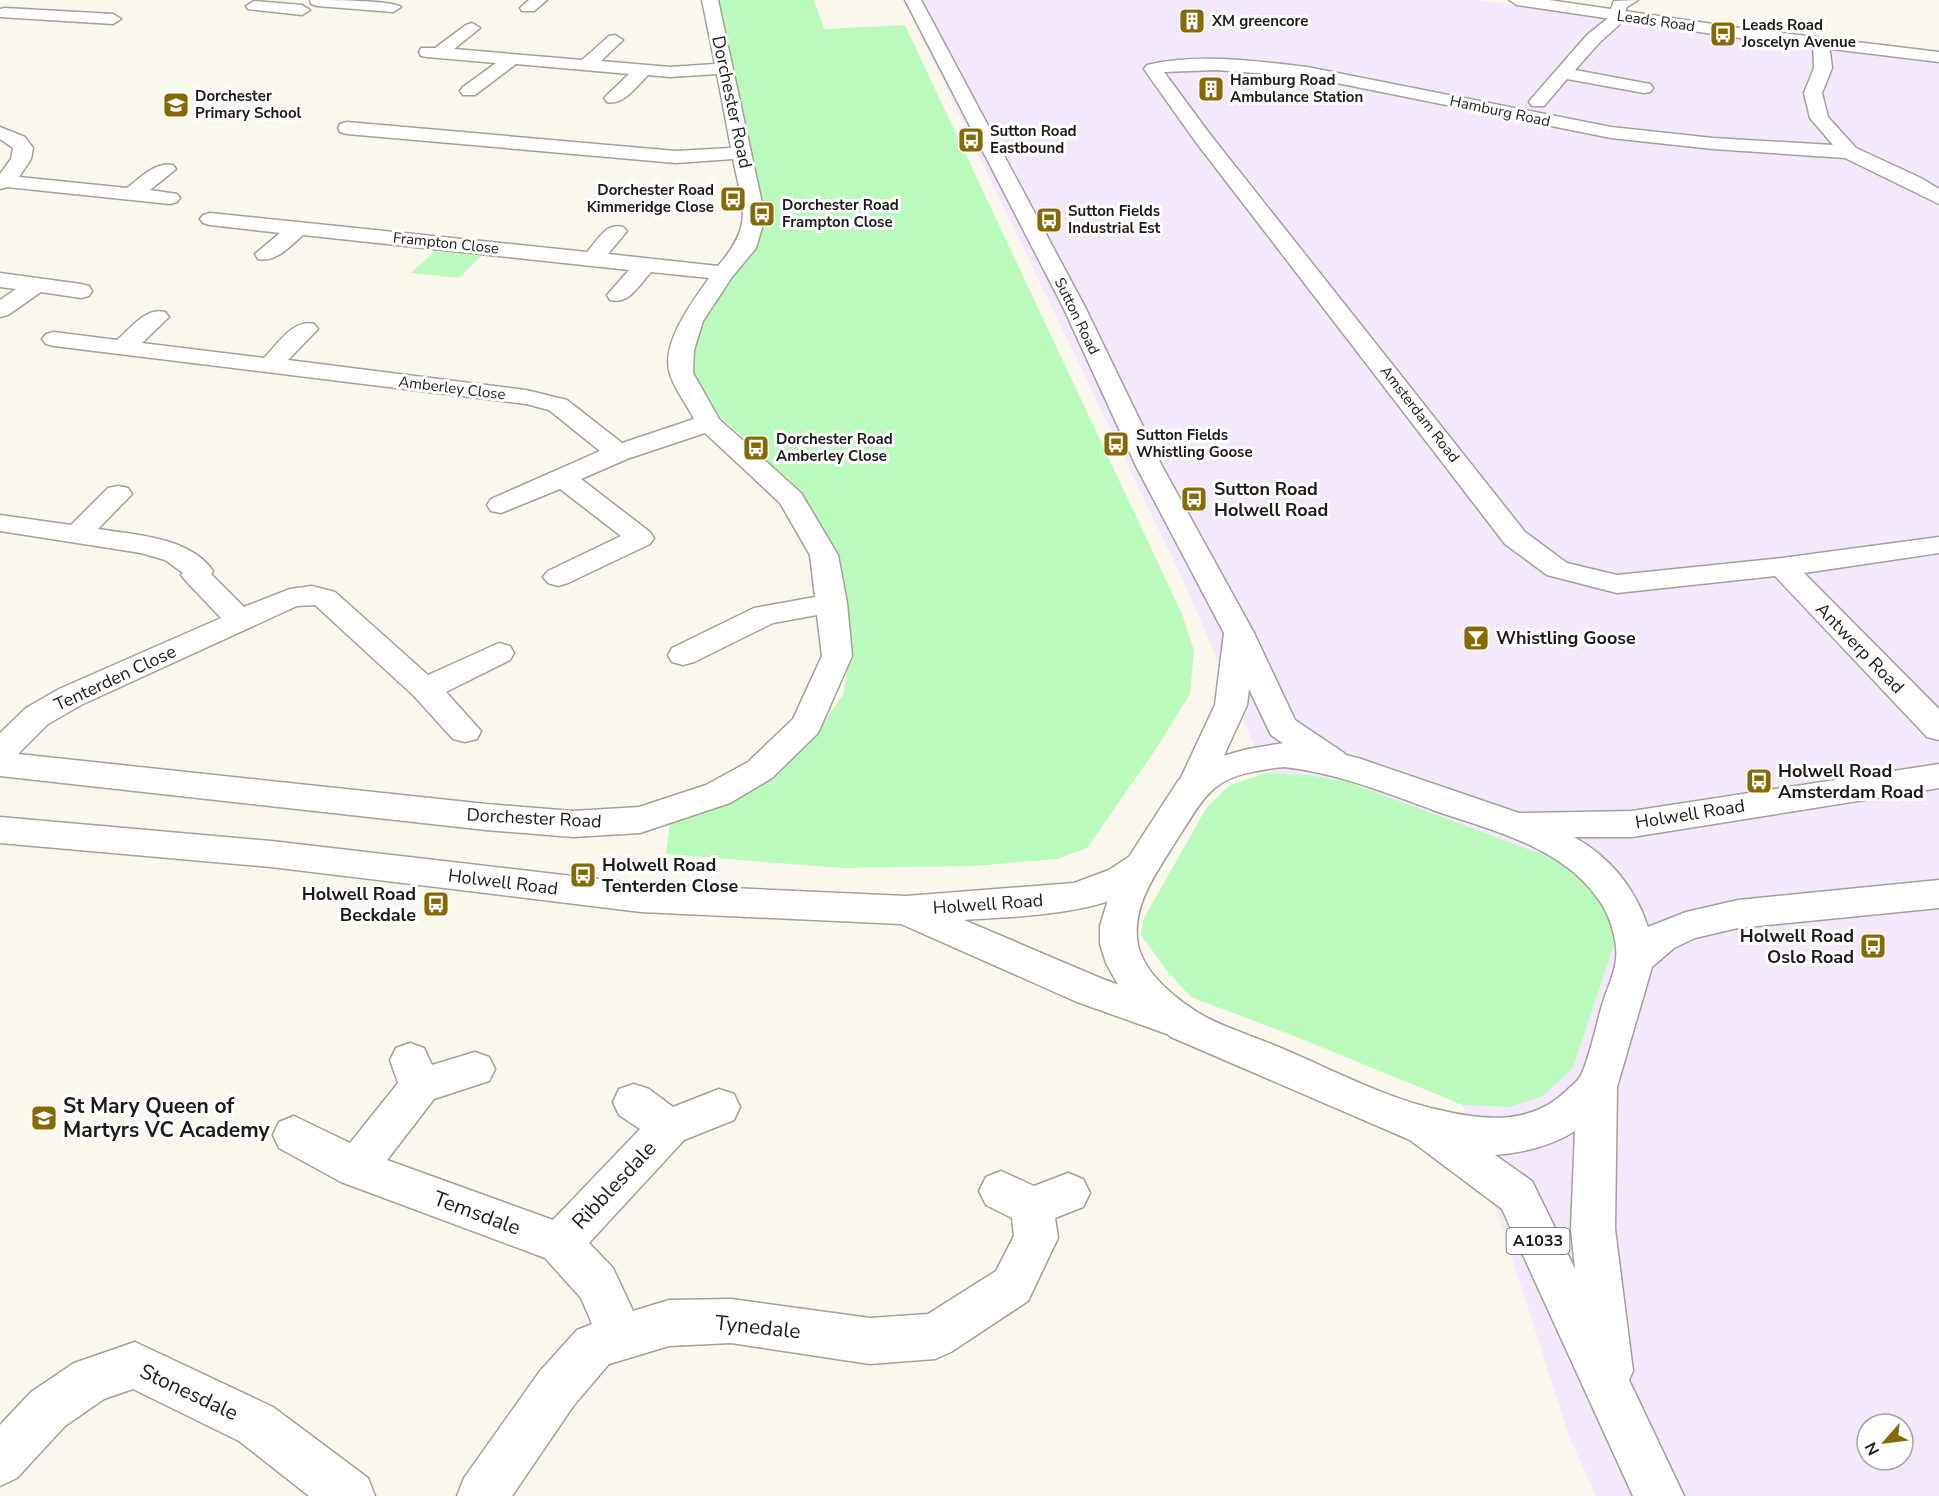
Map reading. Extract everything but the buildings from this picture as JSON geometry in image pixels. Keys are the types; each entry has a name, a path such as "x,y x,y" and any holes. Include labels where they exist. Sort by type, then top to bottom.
{"main road":[{"name":"Dorchester Road","path":"0,764 486,817 573,824 640,820 718,794 760,770 807,725 837,656 832,603 824,555 791,499 710,423 681,373 682,350 691,321 724,273 746,248 755,217 710,0"},
{"name":"Sutton Road","path":"913,0 1074,307 1149,466 1239,633 1282,727 1332,761"},
{"name":"Leads Road","path":"1517,0 1821,44 1939,57"},
{"path":"1538,102 1593,39 1614,21 1614,15 1620,4 1630,0"},
{"path":"254,6 299,12 318,1 393,6"},
{"path":"6,12 113,19"},
{"path":"472,28 433,52 670,72 725,68"},
{"path":"586,65 615,40"},
{"path":"1821,44 1822,68 1813,93 1819,118 1849,152 1914,182 1939,198"},
{"path":"469,91 512,59"},
{"name":"Hamburg Road","path":"1154,69 1168,65 1246,65 1278,68 1363,82 1579,127 1758,148 1849,152"},
{"name":"Amsterdam Road","path":"1154,69 1202,137 1515,538 1557,569 1617,584 1782,567 1939,545"},
{"path":"613,98 644,70"},
{"path":"1563,73 1644,88"},
{"path":"388,132 407,117"},
{"path":"347,128 676,157 743,153"},
{"path":"552,146 570,129"},
{"path":"0,133 18,141 24,147 24,155 2,182"},
{"path":"419,153 438,136"},
{"path":"640,170 653,155"},
{"path":"131,194 166,169"},
{"path":"1914,182 1939,180"},
{"path":"2,182 170,198"},
{"name":"Frampton Close","path":"210,219 724,273"},
{"path":"266,254 299,228"},
{"path":"593,259 616,231"},
{"path":"618,295 646,264"},
{"path":"0,280 81,291"},
{"path":"0,310 37,285"},
{"path":"123,347 157,317"},
{"path":"270,365 306,329"},
{"name":"Amberley Close","path":"54,339 526,397 558,405 618,453"},
{"path":"501,505 618,453 710,423"},
{"path":"558,578 640,538 562,478"},
{"path":"77,535 118,494"},
{"path":"0,523 145,545 175,554 200,570 196,575 240,620"},
{"name":"Antwerp Road","path":"1782,567 1939,729"},
{"name":"Tenterden Close","path":"0,752 37,716 70,696 290,598 312,595 317,587 337,577"},
{"path":"312,595 325,598 425,689 465,731"},
{"path":"683,655 765,615 832,603"},
{"path":"1185,1025 1156,1002 1124,962 1119,942 1118,921 1124,899 1194,786 1231,705 1239,633"},
{"path":"425,689 499,653"},
{"path":"906,910 1091,991 1185,1025 1417,1124 1477,1137 1520,1135 1551,1124 1575,1109 1597,1087 1635,959 1634,938 1615,893 1583,860 1557,844 1510,823 1332,761 1284,755 1262,758 1216,772 1194,786"},
{"name":"Holwell Road","path":"1510,823 1632,824 1939,776"},
{"name":"Holwell Road","path":"0,830 271,854 641,898 906,910 1076,897 1122,880 1143,865"},
{"path":"1635,959 1660,938 1686,926 1738,914 1939,894"},
{"path":"356,1168 415,1073 475,1069"},
{"name":"A1033","path":"1597,1087 1593,1229 1612,1397"},
{"name":"Ribblesdale","path":"634,1102 669,1126"},
{"name":"Ribblesdale","path":"560,1243 669,1126 719,1107"},
{"name":"A1033","path":"1417,1124 1517,1196 1659,1496"},
{"name":"Temsdale","path":"294,1135 356,1168 560,1243 597,1283 620,1336"},
{"name":"Tynedale","path":"482,1496 557,1388 594,1346 620,1336 669,1323 732,1321 870,1341 935,1336 1012,1286 1036,1238 1034,1197"},
{"name":"Stonesdale","path":"0,1461 48,1409 91,1380 135,1365 256,1424 350,1496"}],"shaded area":[{"path":"904,0 1476,0 1939,61 1939,1496 1596,1496 1569,1436 1463,1105 1510,1107 1348,782 1309,775 1266,773 1184,582"}],"green space":[{"path":"716,0 814,0 824,29 905,25 1182,614 1194,651 1190,694 1158,746 1087,848 1057,859 974,866 841,868 666,854 670,822 791,758 823,723 843,695 852,642 842,587 803,501 761,454 710,407 695,385 689,364 695,327 752,250"},
{"path":"435,251 481,256 459,278 411,273"},
{"path":"1266,773 1309,775 1348,782 1562,862 1591,884 1607,908 1615,941 1573,1068 1543,1096 1510,1107 1463,1105 1191,997 1167,971 1141,935 1144,918 1207,807 1230,785"}],"place":[{"name":"XM greencore","path":"1192,21"},
{"name":"Leads Road Joscelyn Avenue","path":"1723,34"},
{"name":"Hamburg Road Ambulance Station","path":"1211,89"},
{"name":"Dorchester Primary School","path":"176,105"},
{"name":"Sutton Road Eastbound","path":"971,140"},
{"name":"Dorchester Road Kimmeridge Close","path":"733,199"},
{"name":"Dorchester Road Frampton Close","path":"762,214"},
{"name":"Sutton Fields Industrial Est","path":"1049,220"},
{"name":"Sutton Fields Whistling Goose","path":"1116,444"},
{"name":"Dorchester Road Amberley Close","path":"756,448"},
{"name":"Sutton Road Holwell Road","path":"1194,499"},
{"name":"Whistling Goose","path":"1476,638"},
{"name":"Holwell Road Amsterdam Road","path":"1759,781"},
{"name":"Holwell Road Tenterden Close","path":"583,875"},
{"name":"Holwell Road Beckdale","path":"436,904"},
{"name":"Holwell Road Oslo Road","path":"1873,946"},
{"name":"St Mary Queen of Martyrs VC Academy","path":"44,1118"}]}
